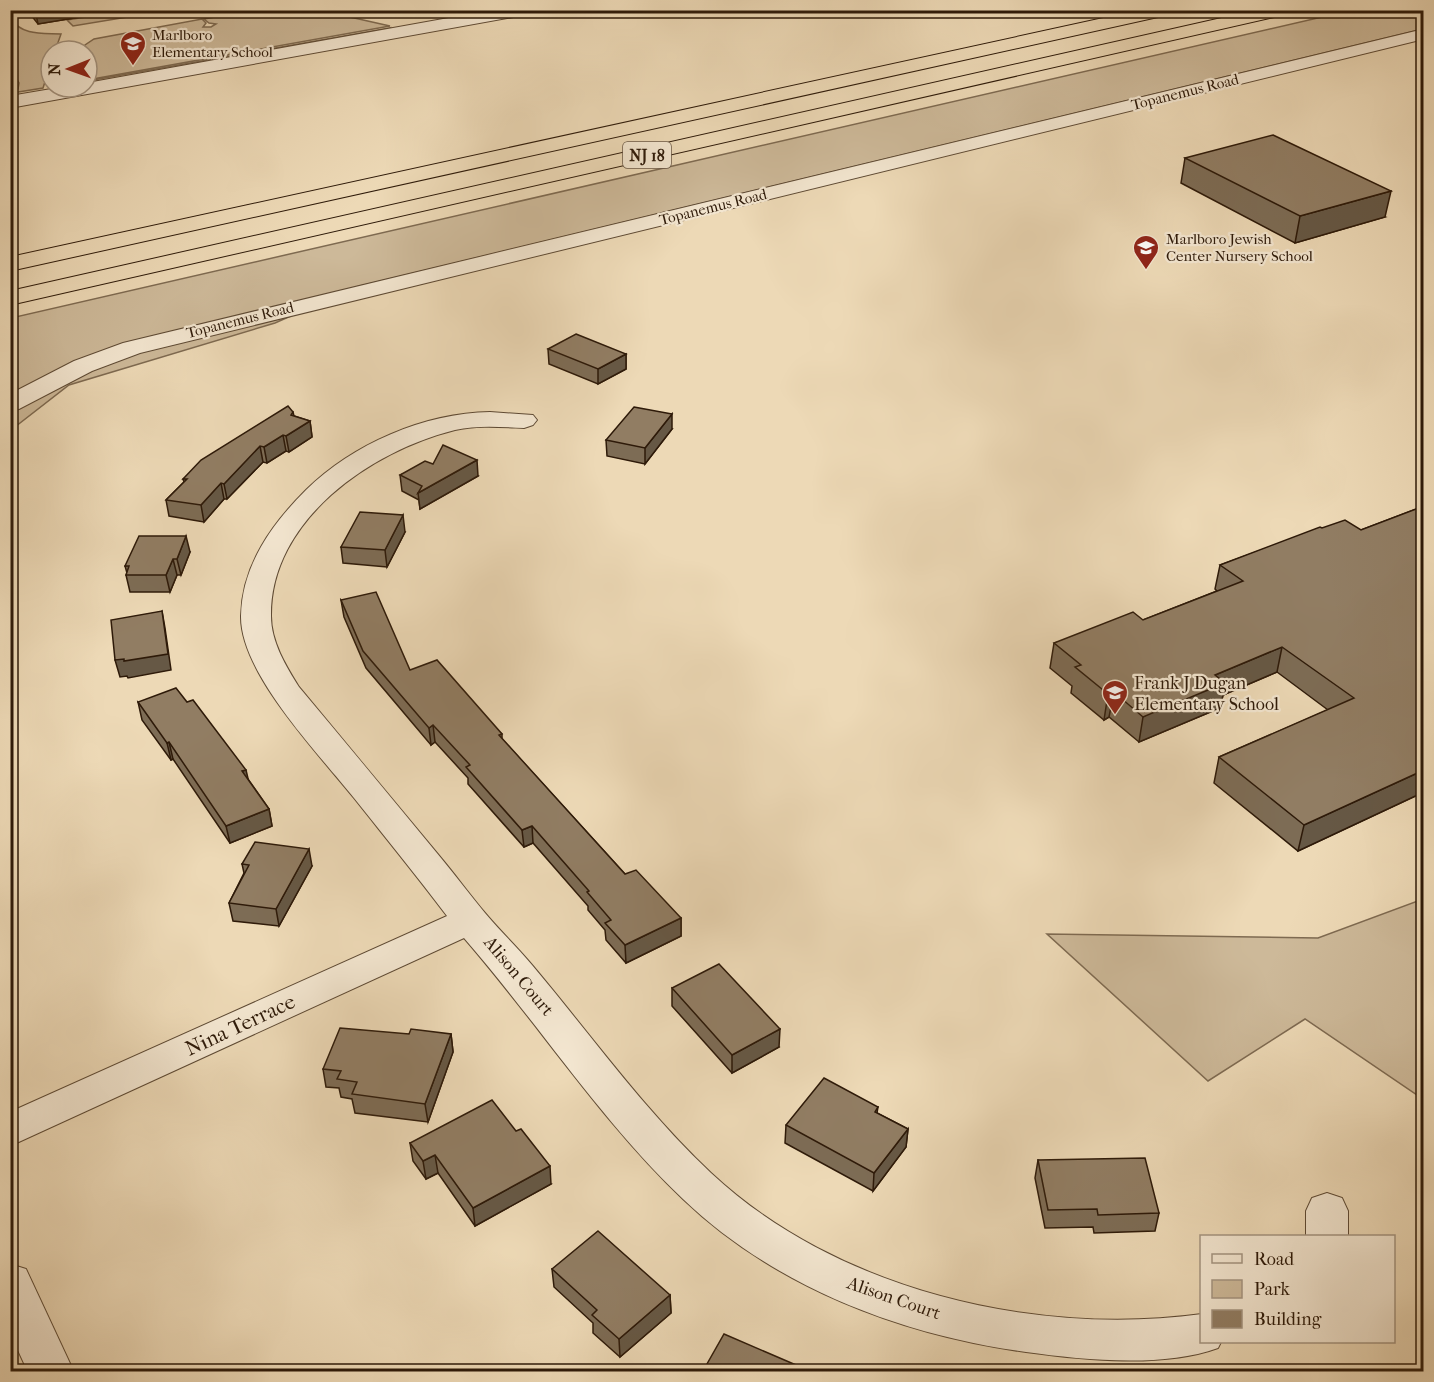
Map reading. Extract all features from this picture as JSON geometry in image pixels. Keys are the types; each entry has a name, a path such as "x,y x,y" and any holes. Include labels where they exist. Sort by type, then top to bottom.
{"highway":[{"name":"NJ 18","path":"10,264 1167,10"},
{"name":"NJ 18","path":"10,298 1283,10"}],"street":[{"path":"10,102 524,10"},
{"name":"Topanemus Road","path":"10,404 83,366 162,339 1424,34"},
{"path":"1385,43 1414,54"},
{"name":"Alison Court","path":"524,420 484,419 454,422 420,433 360,462 319,492 293,518 263,567 257,593 256,616 261,644 271,667 288,694 470,920 503,956 651,1136 698,1187 733,1217 779,1248 827,1274 884,1298 968,1323 1058,1338 1141,1340 1200,1334"},
{"name":"Nina Terrace","path":"10,1130 470,920"},
{"path":"10,1283 51,1371"}],"green space":[{"path":"254,10 323,11 390,26 99,78 99,39 94,39 202,19 206,23 203,27 216,24 204,19"},
{"path":"123,11 164,11 73,26 67,20"},
{"path":"1348,11 1423,11 1423,29 356,287 275,323 69,385 11,430 11,318"},
{"path":"11,19 27,31 61,34 59,39 39,39 39,89 12,93 18,89 19,83 11,69"},
{"path":"390,28 99,82 99,79"},
{"path":"1423,899 1423,1099 1305,1019 1208,1081 1047,934 1318,938"}],"building":[{"path":"1273,135 1391,191 1300,216 1185,158"},
{"path":"576,334 626,354 598,369 548,349"},
{"path":"288,406 293,412 291,415 310,421 264,447 260,446 201,505 166,500 187,479 183,479 201,460"},
{"path":"634,407 672,414 645,448 606,440"},
{"path":"443,445 477,460 418,493 422,486 400,475 425,461 433,464"},
{"name":"Frank J Dugan Elementary School","path":"1424,506 1424,770 1304,825 1219,757 1354,698 1282,647 1215,675 1225,683 1143,717 1114,692 1108,694 1075,667 1081,665 1054,643 1133,612 1143,620 1243,581 1220,565 1320,527 1345,520 1361,530"},
{"path":"360,512 403,515 385,550 341,547"},
{"path":"139,536 186,536 177,559 173,559 166,575 126,575 129,566 125,566"},
{"path":"376,592 410,670 437,660 502,734 499,735 625,874 636,870 681,918 625,945 605,923 611,920 587,892 589,891 532,826 522,830 466,767 470,765 433,725 429,728 363,651 341,600"},
{"path":"162,611 168,654 124,661 124,659 115,660 111,620"},
{"path":"176,688 187,702 193,700 246,770 242,771 269,809 226,826 169,742 167,743 138,702"},
{"path":"255,842 309,849 276,909 229,903 249,865 242,864"},
{"path":"719,964 780,1029 732,1055 672,988"},
{"path":"340,1028 409,1034 411,1029 451,1034 425,1104 352,1094 357,1082 337,1079 341,1071 323,1069"},
{"path":"824,1078 878,1107 875,1112 908,1129 874,1173 786,1125"},
{"path":"492,1100 516,1131 521,1129 550,1166 473,1208 435,1155 423,1161 410,1143"},
{"path":"1145,1158 1159,1213 1098,1215 1097,1209 1048,1210 1038,1160"},
{"path":"598,1231 670,1295 619,1339 592,1315 597,1310 552,1269"},
{"path":"724,1334 810,1371 703,1371"}],"place":[{"name":"Marlboro Elementary School","path":"133,67"},
{"name":"Marlboro Jewish Center Nursery School","path":"1146,271"},
{"name":"Frank J Dugan Elementary School","path":"1115,716"}]}
